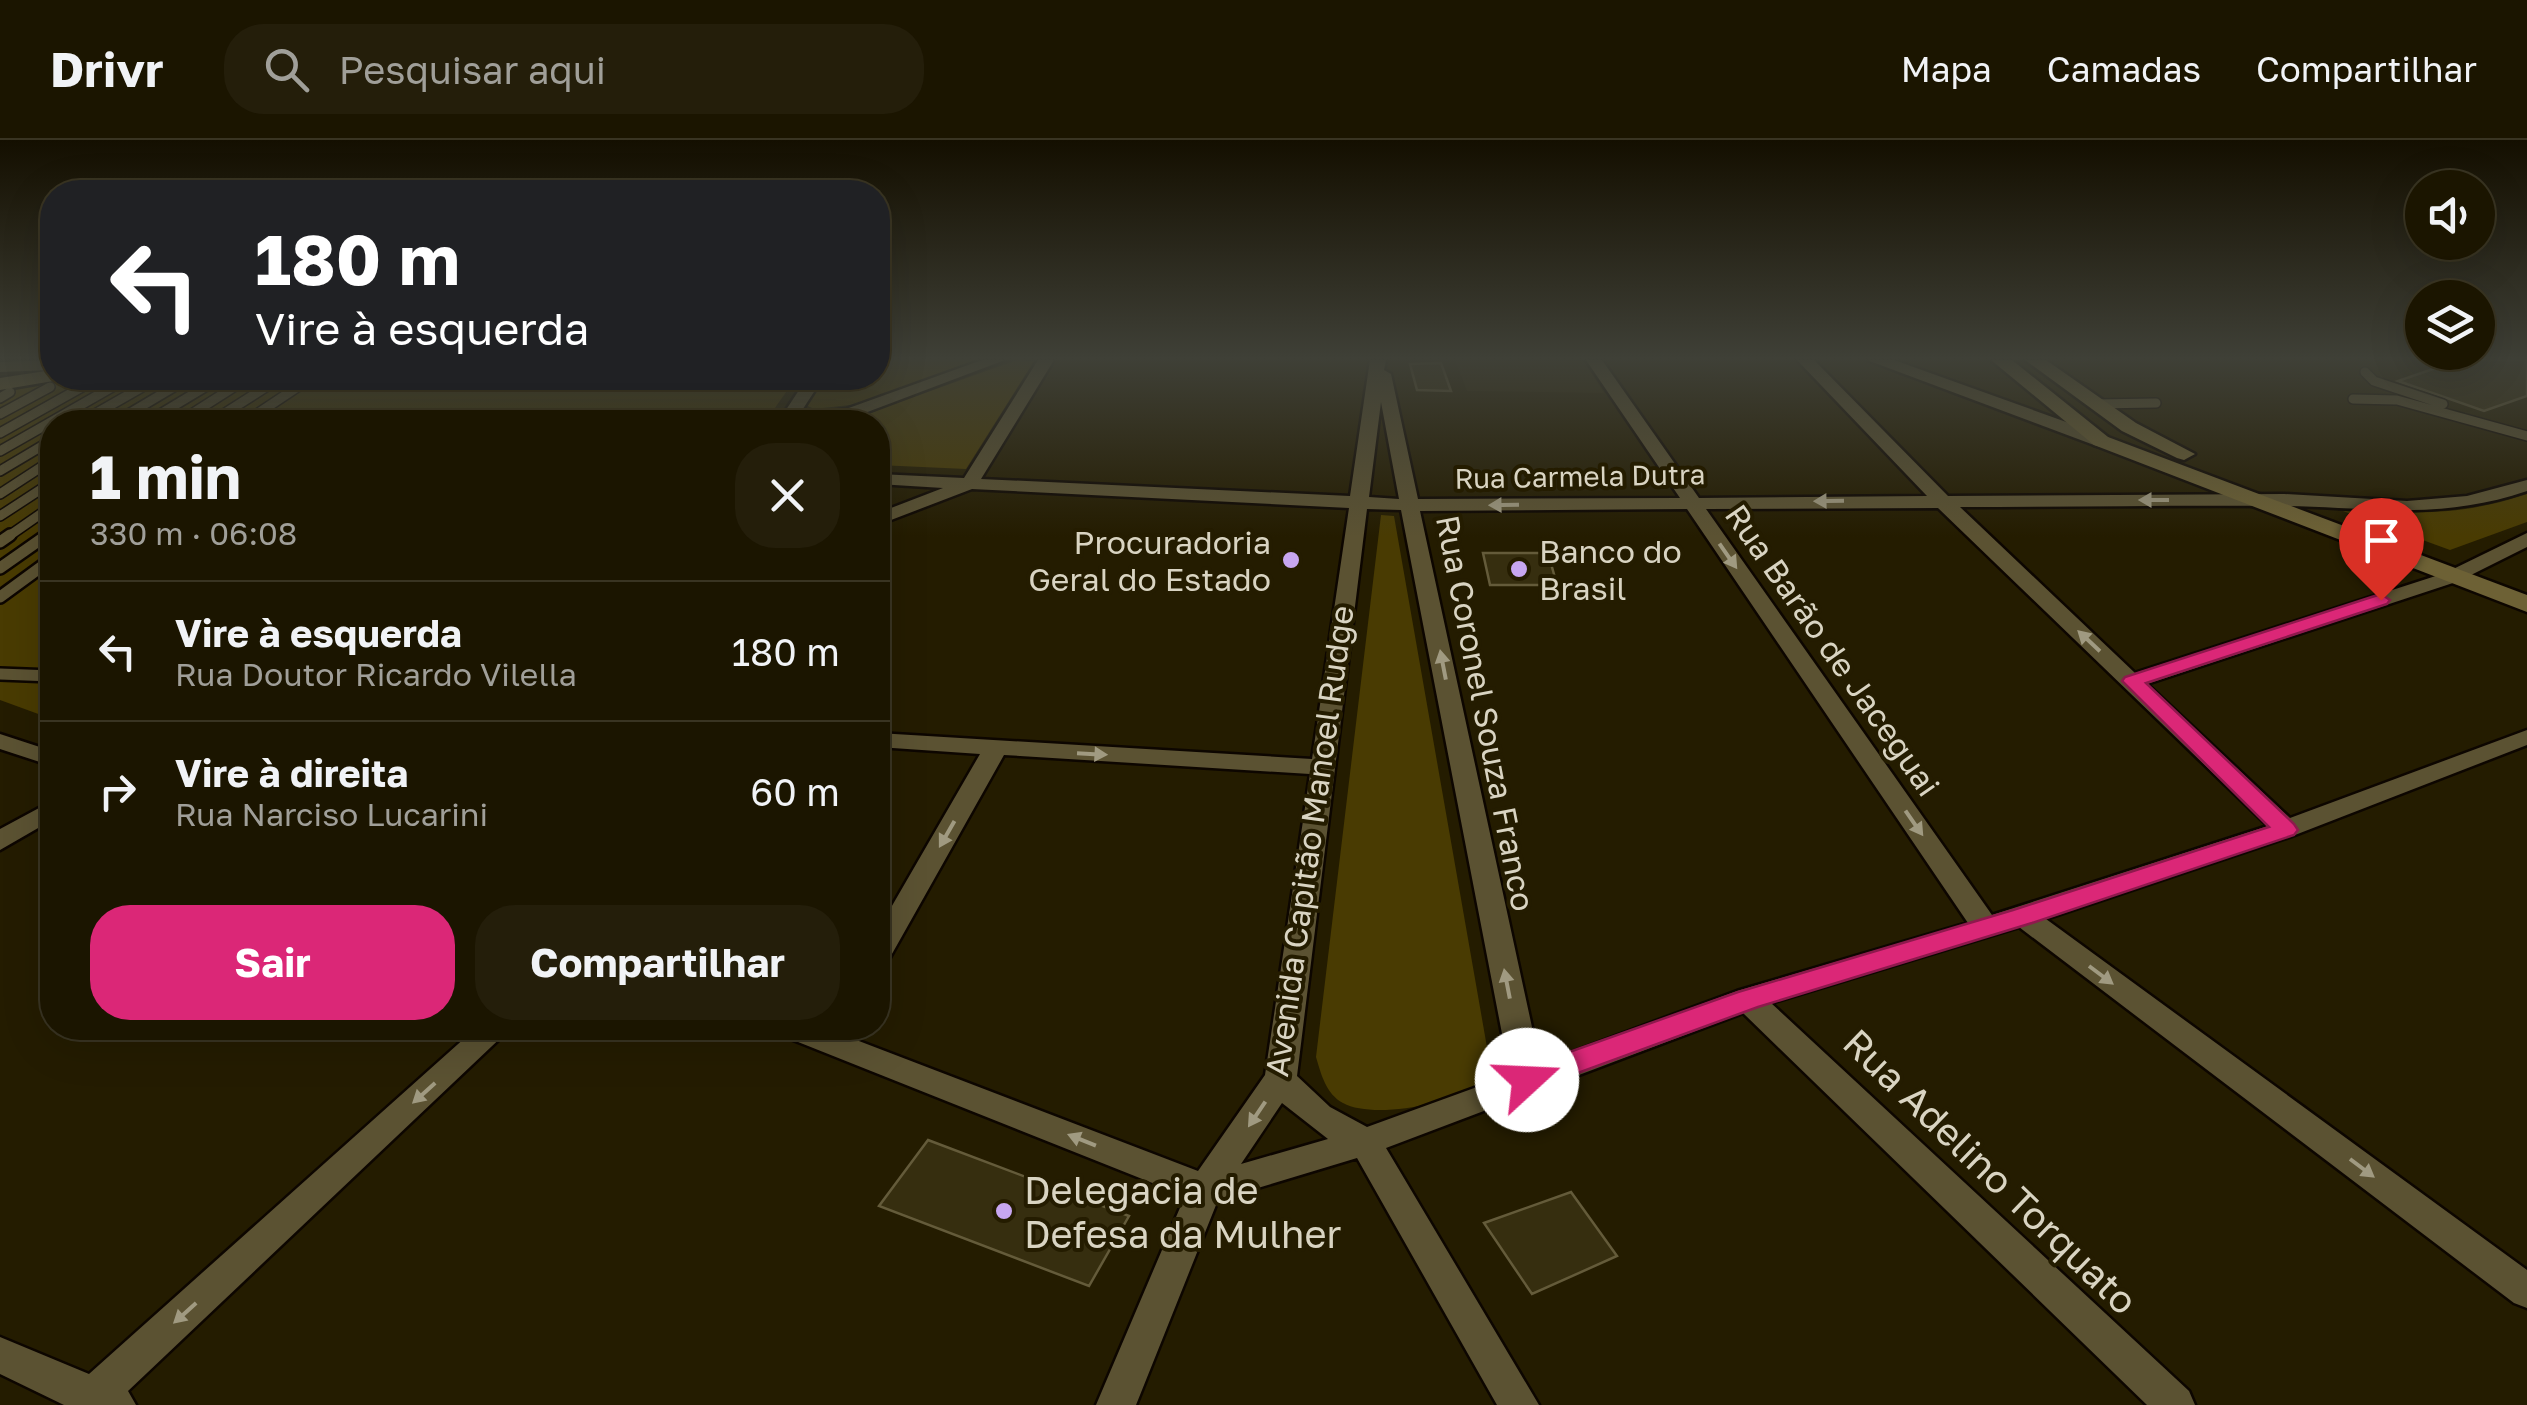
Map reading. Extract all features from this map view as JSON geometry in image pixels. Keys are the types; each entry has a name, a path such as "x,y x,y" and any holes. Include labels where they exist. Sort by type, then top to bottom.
{"main road":[{"path":"2074,419 2095,436 2251,500 2461,571 2527,587"},
{"path":"2116,419 2229,476 2461,571 2527,604"},
{"path":"2095,436 2125,434 2129,428"},
{"path":"2095,436 2229,476"}],"street":[{"path":"890,514 970,484 1010,419"},
{"name":"Avenida Capitão Manoel Rudge","path":"1116,1405 1206,1188 1281,1078 1320,767 1370,419"},
{"name":"Rua Coronel Souza Franco","path":"1392,419 1527,1080"},
{"name":"Rua Barão de Jaceguai","path":"1634,419 1986,926"},
{"path":"1861,419 1940,500 2286,830"},
{"path":"2046,419 2095,436"},
{"name":"Rua Carmela Dutra","path":"890,481 1410,506 2284,500 2430,508 2489,500 2524,487"},
{"path":"2132,681 2461,571 2527,539"},
{"path":"0,740 40,755"},
{"path":"890,741 1320,767"},
{"path":"849,1040 1206,1188 1365,1142 1748,1000 2286,830 2523,741"},
{"path":"890,933 995,749"},
{"path":"0,841 40,817"},
{"path":"2022,916 2527,1290"},
{"name":"Rua Adelino Torquato","path":"1748,1000 2175,1405"},
{"path":"0,1355 98,1402 483,1040"},
{"path":"1281,1078 1321,1121 1365,1142 1520,1405"}],"lane":[{"path":"0,433 25,419"},
{"path":"2474,419 2527,432"},
{"path":"2489,419 2527,432"},
{"path":"0,451 40,428"},
{"path":"0,471 40,447"},
{"path":"0,494 40,468"},
{"path":"0,516 40,490"},
{"path":"0,542 40,514"},
{"path":"0,568 40,540"},
{"path":"0,597 40,568"},
{"path":"0,674 40,676"}],"shaded area":[{"path":"0,419 40,419 40,715 0,700"},
{"path":"890,419 997,419 966,469 890,466"},
{"path":"2527,494 2527,522 2450,550 2343,511 2457,510"},
{"path":"1381,515 1394,516 1488,1053 1479,1080 1460,1094 1409,1108 1372,1110 1337,1099 1325,1083 1316,1057"}],"building":[{"name":"Banco do Brasil","path":"1483,553 1548,553 1557,585 1490,585"},
{"name":"Delegacia de Defesa da Mulher","path":"928,1140 1129,1216 1089,1286 879,1206"},
{"path":"1571,1192 1617,1256 1532,1294 1484,1223"}],"place":[{"name":"Procuradoria Geral do Estado","path":"1291,560"},
{"name":"Banco do Brasil","path":"1519,569"},
{"name":"Delegacia de Defesa da Mulher","path":"1004,1211"}],"route":[{"path":"1527,1080 1748,1000 2286,830 2132,681 2381,600"}]}
